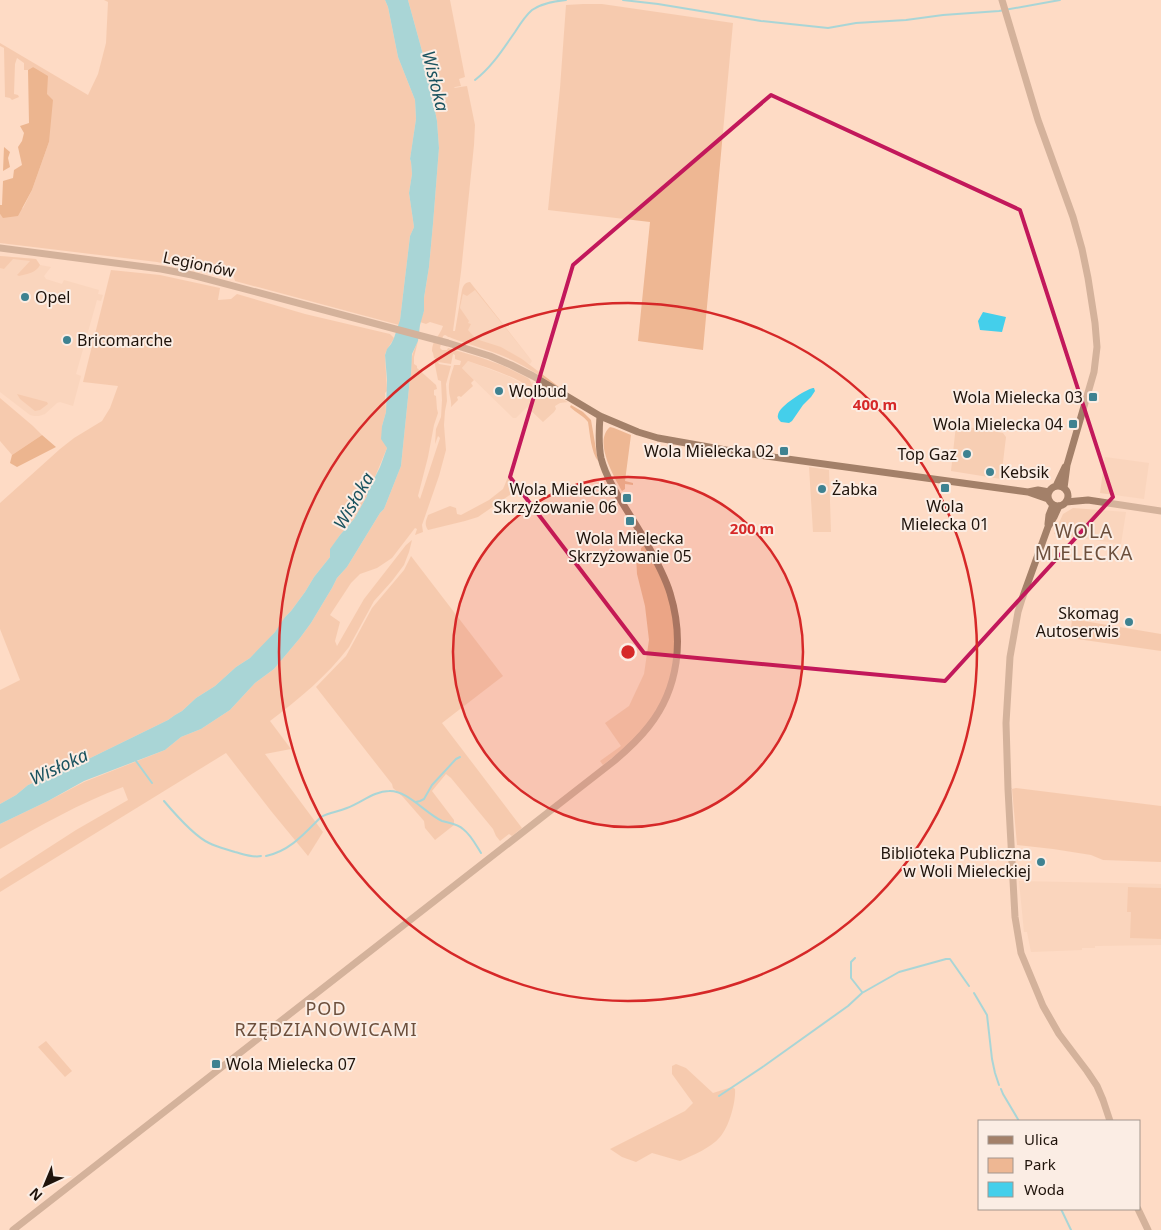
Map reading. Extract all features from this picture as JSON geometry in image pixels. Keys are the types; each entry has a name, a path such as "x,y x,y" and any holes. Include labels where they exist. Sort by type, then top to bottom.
{"street":[{"path":"1004,6 1038,120 1073,217 1082,249 1095,323 1094,372 1067,465 1065,489 1068,496 1066,502"},
{"name":"Legionów","path":"0,248 177,272 225,283 448,343 490,356 511,365 600,416 658,438 695,445 1028,492 1038,490 1052,500"},
{"path":"14,1230 614,761 635,743 650,726 662,708 676,668 678,647 676,619 670,592 659,566 613,486 603,464 599,445 600,416"},
{"path":"1067,465 1056,486 1052,488 1048,527 1022,599 1010,657 1006,732 1015,917 1021,953 1043,1006 1059,1034 1097,1086 1110,1120"},
{"path":"1056,486 1060,486 1088,500"},
{"path":"1052,500 1066,502 1088,500 1161,511"},
{"path":"1138,1210 1148,1230"}],"highlighted area":[{"path":"771,95 1020,210 1113,497 945,681 644,653 510,477 573,265"}],"shaded area":[{"path":"33,67 48,76 47,94 53,100 49,142 32,190 18,216 3,218 0,214 0,205 2,205 3,181 13,178 14,170 22,165 18,147 24,133 20,126 29,123 28,70"},
{"path":"4,147 10,152 8,158 10,167 3,171"},
{"path":"0,256 36,259 40,265 51,267 44,276 46,279 62,284 64,280 99,290 98,294 103,295 101,301 97,300 76,374 81,376 73,406 60,402 45,414 34,416 0,392"},
{"path":"471,284 532,361 530,364 460,335 460,308 463,294"},
{"path":"468,361 510,377 531,389 533,387 531,381 568,402 555,406 554,412 543,422 527,407 516,418 513,418 462,368"},
{"path":"956,425 1003,433 1006,437 1001,479 951,471"},
{"path":"42,435 56,447 17,467 10,463 12,455"},
{"path":"1105,457 1149,463 1144,499 1100,493"},
{"path":"809,467 829,470 831,532 813,532"},
{"path":"1073,508 1126,512 1121,544 1054,534 1063,514"},
{"path":"1019,881 1161,884 1161,945 1095,946 1095,948 1082,948 1082,950 1031,952 1027,932 1024,932"}],"green space":[{"path":"104,0 385,0 398,57 415,100 416,119 410,159 412,174 409,193 414,227 410,236 399,325 235,281 232,273 219,268 217,275 157,262 0,243 0,214 2,216 23,208 32,190 49,142 47,94 33,67 24,70 24,63 17,58 14,94 19,97 12,100 5,97 4,48 0,46 0,43 88,95 98,74 106,43 108,2"},
{"path":"408,0 450,0 465,77 459,79 461,86 454,88 467,86 475,125 461,272 453,331 455,331 462,289 466,283 470,282 532,361 475,290 467,296 463,294 460,308 469,321 468,323 471,324 468,330 476,339 501,347 522,359 559,388 512,360 445,335 443,336 440,348 442,350 447,350 448,348 504,366 528,378 532,383 532,389 509,376 468,361 462,368 474,380 471,383 473,386 461,397 457,397 458,400 451,407 450,380 454,365 460,365 461,361 455,359 453,354 451,364 438,362 439,364 451,366 446,384 447,401 444,425 446,450 422,525 423,532 415,535 417,529 415,528 392,558 377,568 360,574 351,583 330,615 340,622 335,641 337,646 364,599 412,540 404,565 374,601 349,647 312,687 270,721 291,749 265,754 323,832 308,856 226,753 0,892 0,879 76,830 128,800 123,787 60,815 0,849 0,824 84,782 165,750 181,737 201,729 230,710 255,683 274,669 300,638 337,578 347,567 384,509 401,466 411,361 418,341 414,364 436,385 437,389 434,390 434,395 436,396 438,413 418,496 420,499 440,438 438,436 435,444 436,429 441,417 442,400 441,381 438,380 434,360 438,361 440,358 434,358 432,351 433,344 443,326 430,322 426,324 420,322 424,311 429,267 439,148 437,121 427,69"},
{"path":"602,4 733,23 703,350 638,341 650,222 548,210 566,5"},
{"path":"0,256 36,259 40,265 34,271 19,276 17,275 30,261 13,259 4,269 0,268"},
{"path":"111,270 160,275 220,288 218,300 231,299 237,294 305,314 390,334 394,338 385,355 387,391 385,393 386,412 382,426 387,448 367,496 354,519 340,535 331,549 330,557 305,592 281,625 261,648 215,686 168,720 72,767 28,785 16,795 0,804 0,690 20,680 0,629 0,503 60,449 102,421 110,408 118,386 83,382"},
{"path":"17,394 47,402 48,404 35,411 20,399"},
{"path":"0,398 42,435 12,455 0,441"},
{"path":"571,405 583,412 591,420 598,461 592,448 588,422 570,407"},
{"path":"610,427 631,435 625,481 633,483 633,485 625,484 625,489 622,491 610,468 604,450 605,433"},
{"path":"508,477 517,490 478,517 428,530 426,521 428,515 450,506 456,508 457,514 461,515 489,500 503,489"},
{"path":"645,545 665,585 671,606 675,639 671,672 661,703 648,724 623,749 603,765 600,761 621,746 605,723 629,706 644,674 649,640 645,606 637,574 636,556 641,554 641,548"},
{"path":"411,556 503,676 442,723 522,828 512,836 509,834 500,841 493,829 446,774 432,791 454,820 454,825 435,840 425,828 424,821 393,788 392,784 316,687 346,656 372,608 404,570"},
{"path":"1072,619 1161,634 1161,651 1070,638"},
{"path":"1012,789 1161,806 1161,862 1103,860 1091,855 1017,845"},
{"path":"1128,887 1161,888 1161,939 1130,938 1131,912 1127,912"},
{"path":"46,1041 72,1071 65,1077 38,1047"},
{"path":"676,1064 686,1068 713,1093 732,1087 735,1089 731,1114 720,1137 707,1148 680,1161 652,1153 636,1162 622,1157 610,1149 685,1111 693,1103 672,1074 672,1066"}],"water":[{"path":"385,0 408,0 427,69 437,121 439,148 424,311 418,341 412,354 401,466 384,509 347,567 337,578 300,638 274,669 255,683 230,710 201,729 181,737 165,750 84,781 0,824 0,804 16,795 28,785 72,767 168,720 250,658 275,632 305,592 330,557 330,549 354,519 367,496 387,448 381,439 386,412 387,380 385,355 394,338 400,320 410,236 414,227 409,193 412,174 410,159 416,119 415,100 398,57"},
{"path":"983,312 1006,317 1002,332 980,330 978,321"},
{"path":"814,388 815,391 811,397 792,421 789,423 781,422 778,419 779,411 787,403"}],"waterway":[{"path":"475,80 492,64 532,10 544,4 566,0"},
{"path":"623,0 761,21 828,28 856,23 999,11 1060,0"},
{"path":"416,802 424,799 432,785 460,757"},
{"path":"136,761 152,783"},
{"path":"266,856 275,854 290,846 321,817 352,806 378,793 389,791 402,794 442,821 461,827 471,837 481,853"},
{"path":"164,801 203,840 235,852 251,856 261,856"},
{"path":"855,958 851,962 851,978 862,992"},
{"path":"719,1096 848,1006 862,993 899,972 950,959 969,986"},
{"path":"974,993 987,1015 992,1059 999,1085"},
{"path":"1001,1089 1018,1120"},
{"path":"1061,1210 1071,1230"}],"place":[{"name":"Opel","path":"25,297"},
{"name":"Bricomarche","path":"67,340"},
{"name":"Wolbud","path":"499,391"},
{"name":"Wola Mielecka 03","path":"1093,397"},
{"name":"Wola Mielecka 04","path":"1073,424"},
{"name":"Wola Mielecka 02","path":"784,451"},
{"name":"Top Gaz","path":"967,454"},
{"name":"Kebsik","path":"990,472"},
{"name":"Wola Mielecka 01","path":"945,488"},
{"name":"Żabka","path":"822,489"},
{"name":"Wola Mielecka Skrzyżowanie 06","path":"627,498"},
{"name":"Wola Mielecka Skrzyżowanie 05","path":"630,521"},
{"name":"Skomag Autoserwis","path":"1129,622"},
{"name":"Biblioteka Publiczna w Woli Mieleckiej","path":"1041,862"},
{"name":"Wola Mielecka 07","path":"216,1064"}],"district":[{"name":"WOLA MIELECKA","path":"1084,542"},
{"name":"POD RZĘDZIANOWICAMI","path":"326,1019"}],"water label":[{"name":"Wisłoka","path":"435,81"},
{"name":"Wisłoka","path":"354,501"},
{"name":"Wisłoka","path":"59,767"}]}
